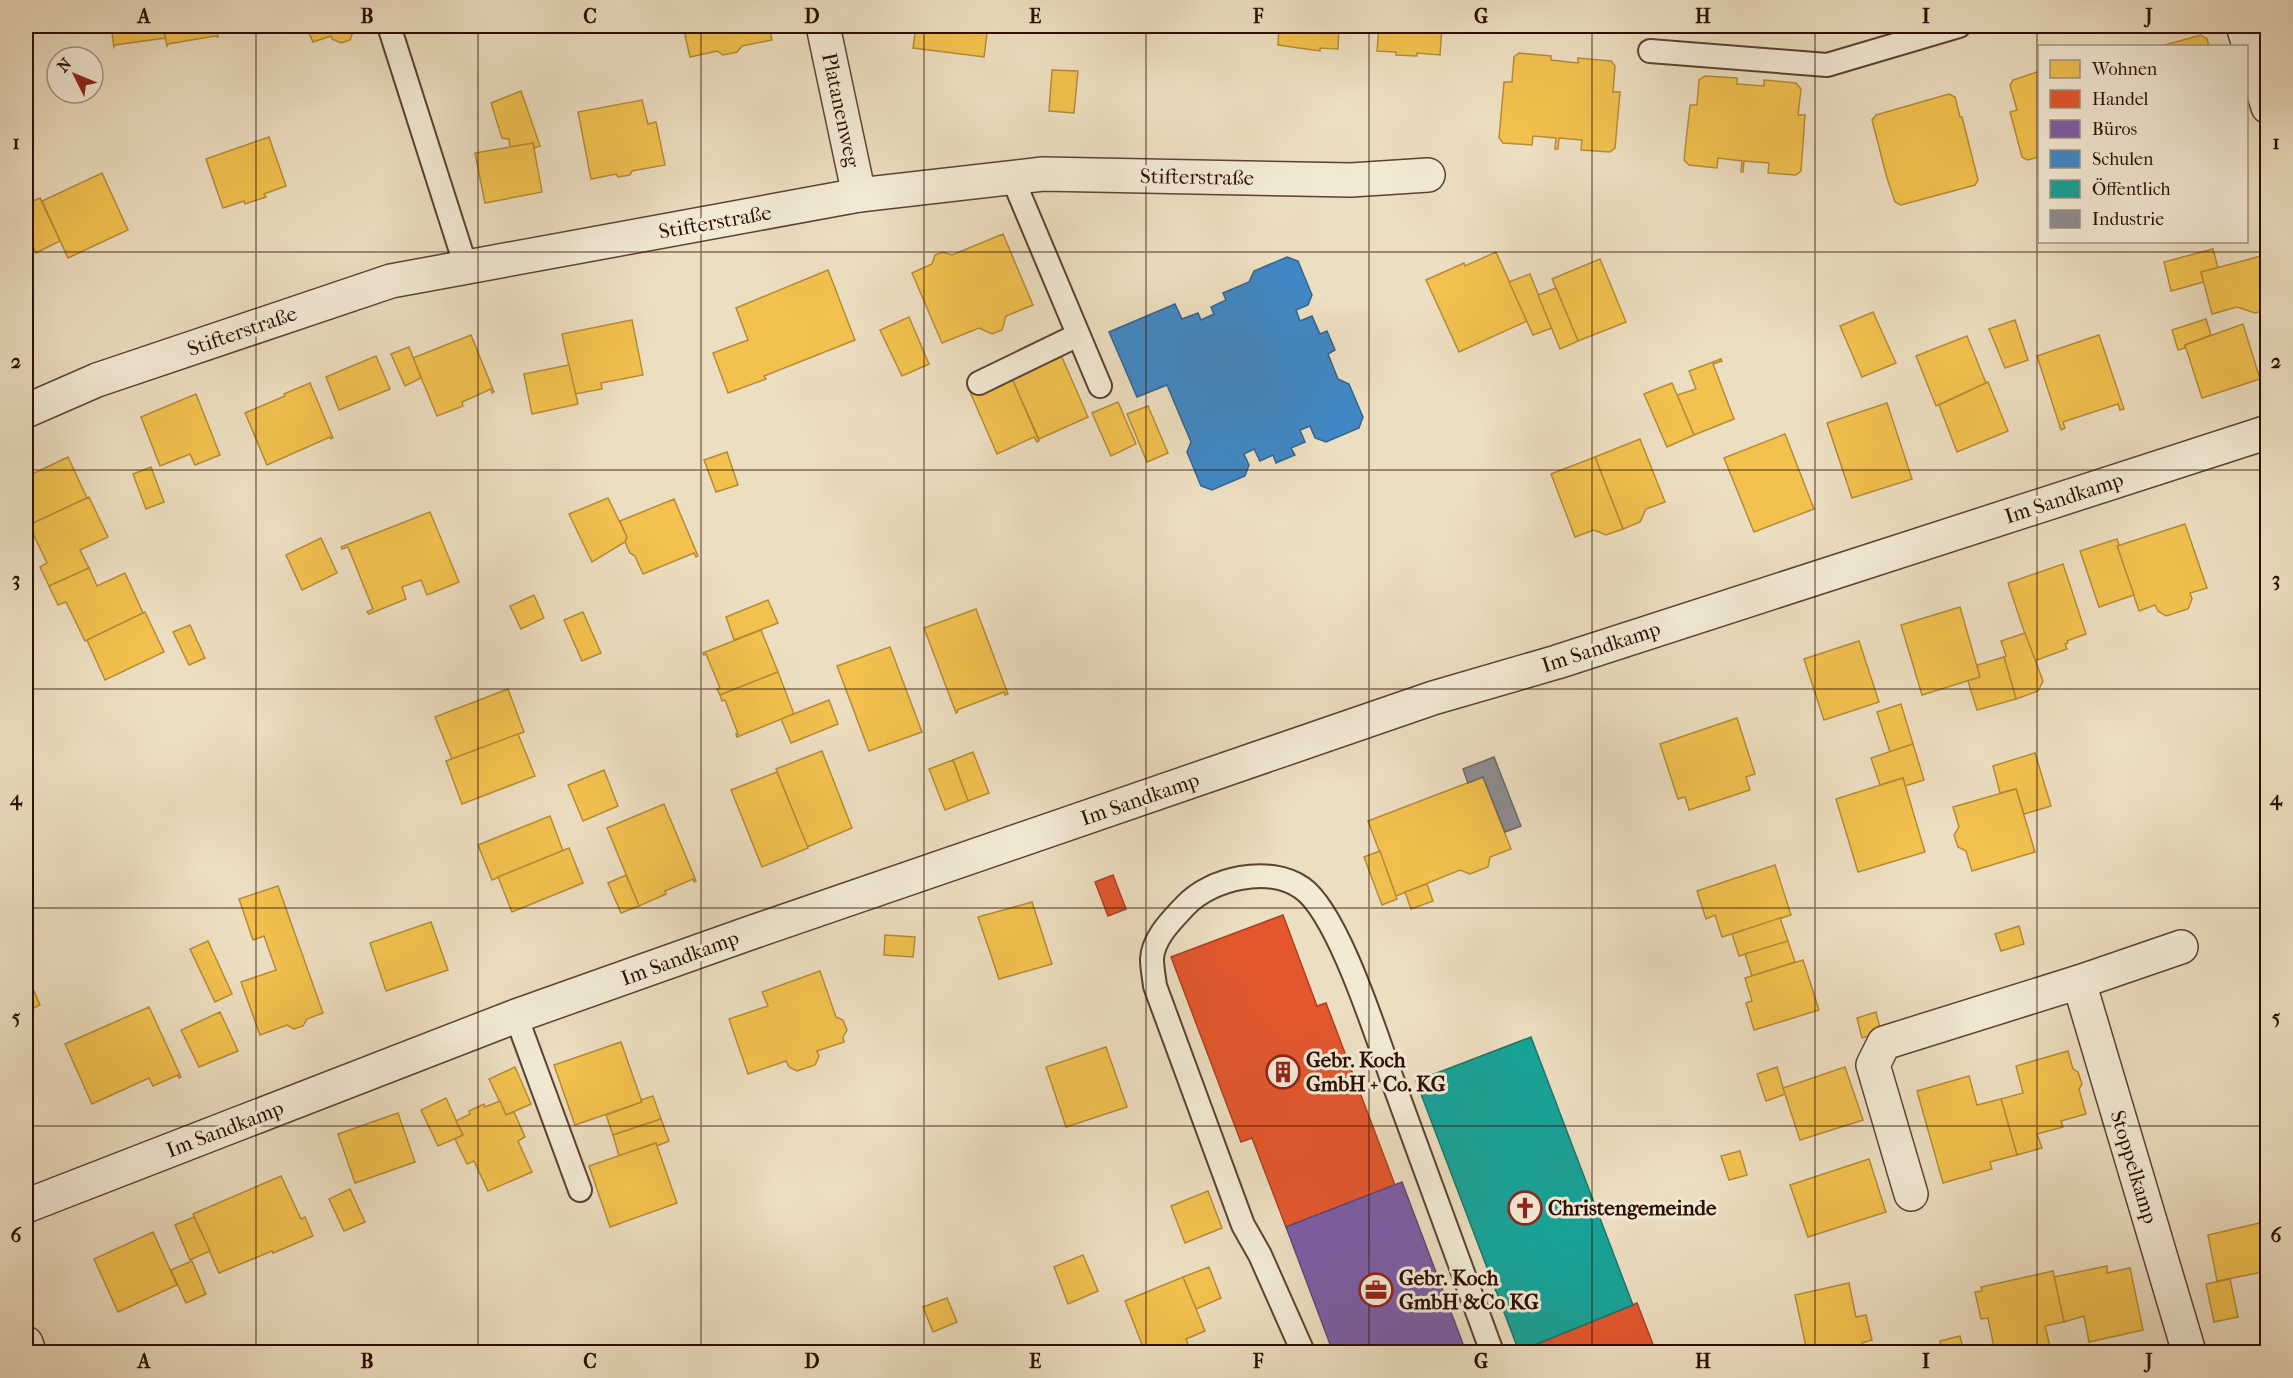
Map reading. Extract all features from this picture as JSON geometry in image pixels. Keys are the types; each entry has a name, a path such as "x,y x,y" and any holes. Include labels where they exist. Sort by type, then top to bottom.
{"street":[{"name":"Platanenweg","path":"823,26 859,195"},
{"path":"2243,26 2268,107"},
{"name":"Stifterstraße","path":"26,411 97,380 391,281 859,195 1043,174 1351,180 1428,175"},
{"name":"Im Sandkamp","path":"26,1206 516,1016 758,930 1433,698 1557,662 2268,432"},
{"path":"1911,1194 1873,1065 1884,1043 2079,982 2181,947"},
{"name":"Stoppelkamp","path":"2079,982 2189,1353"},
{"path":"26,1343 29,1353"}],"lane":[{"path":"389,26 466,267"},
{"path":"1650,51 1827,65 1959,26"},
{"path":"1012,177 1100,386"},
{"path":"979,383 1078,335"},
{"path":"1303,1353 1260,1255 1243,1225 1155,986 1152,957 1164,929 1190,901 1218,885 1253,874 1275,876 1302,888 1321,908 1337,937 1368,1014 1492,1353"},
{"path":"516,1016 580,1190"}],"building: Wohnen":[{"path":"111,26 163,26 165,38 114,47"},
{"path":"163,26 216,26 218,37 167,46"},
{"path":"306,26 363,26 354,29 350,40 341,43 332,39 331,36 313,42"},
{"path":"683,26 769,26 772,40 742,46 737,52 723,55 717,51 690,57"},
{"path":"916,26 988,26 984,57 913,48"},
{"path":"1279,26 1339,26 1338,49 1320,48 1320,51 1278,45"},
{"path":"1379,26 1442,26 1440,55 1417,53 1417,56 1396,55 1396,52 1377,51"},
{"path":"2201,35 2207,39 2209,45 2165,45"},
{"path":"1519,53 1551,56 1551,60 1578,63 1578,58 1611,61 1615,66 1613,92 1620,92 1615,148 1610,152 1581,150 1582,140 1559,138 1558,149 1555,149 1556,138 1533,136 1532,145 1503,143 1499,138 1504,82 1512,82 1514,57"},
{"path":"1052,70 1078,71 1074,113 1049,111"},
{"path":"2038,72 2038,157 2027,160 2022,157 2010,112 2017,110 2010,85 2013,80"},
{"path":"1705,76 1737,78 1737,84 1764,86 1764,80 1796,83 1801,89 1798,115 1805,115 1801,171 1796,175 1768,173 1769,163 1744,161 1743,172 1741,172 1742,161 1718,158 1717,168 1689,165 1684,160 1690,105 1697,105 1699,80"},
{"path":"521,91 540,146 534,148 533,143 510,147 509,139 502,138 491,103"},
{"path":"1949,94 1955,97 1960,117 1962,117 1978,180 1975,185 1901,205 1895,202 1872,120 1876,115"},
{"path":"642,100 648,124 656,122 665,165 632,171 630,175 618,177 616,174 591,179 578,112"},
{"path":"269,137 286,186 264,194 266,197 223,208 206,159"},
{"path":"533,143 542,192 485,203 475,153"},
{"path":"102,173 128,230 68,258 42,201"},
{"path":"40,198 60,241 36,253 26,229 26,204"},
{"path":"1003,234 1033,305 1006,316 1002,330 992,334 979,328 942,343 912,273 932,264 935,255 943,252 952,255"},
{"path":"2213,249 2218,268 2201,272 2204,282 2171,291 2164,262"},
{"path":"1496,252 1527,321 1459,352 1426,280"},
{"path":"2265,255 2268,263 2268,310 2255,313 2237,307 2212,314 2201,272"},
{"path":"1600,259 1626,322 1578,341 1552,279"},
{"path":"828,270 855,340 764,376 766,379 728,393 713,353 748,340 736,308"},
{"path":"1530,274 1552,328 1533,335 1509,282"},
{"path":"1556,288 1578,341 1560,349 1538,295"},
{"path":"1873,312 1896,363 1862,377 1840,326"},
{"path":"909,317 929,364 902,376 880,330"},
{"path":"2206,319 2211,335 2178,350 2172,330"},
{"path":"632,320 643,375 601,383 602,389 575,394 562,334"},
{"path":"2015,320 2028,360 2005,368 1989,329"},
{"path":"2243,324 2260,379 2202,398 2185,345"},
{"path":"471,335 494,392 492,393 491,389 462,402 463,406 437,416 413,358"},
{"path":"2099,335 2124,409 2120,410 2118,404 2063,422 2065,428 2061,430 2037,356"},
{"path":"1967,336 1986,383 1936,406 1916,356"},
{"path":"409,347 421,378 405,386 391,354"},
{"path":"1061,355 1088,417 1039,439 1011,377"},
{"path":"376,356 390,389 339,410 326,377"},
{"path":"1721,359 1722,361 1713,364 1734,419 1694,435 1677,395 1696,389 1689,371"},
{"path":"569,365 578,404 532,414 524,374"},
{"path":"1010,374 1039,441 1037,442 1034,437 997,454 970,392"},
{"path":"1988,382 2008,431 1957,452 1939,405"},
{"path":"310,383 333,438 330,437 267,465 245,413"},
{"path":"1672,383 1694,435 1667,447 1644,394"},
{"path":"196,394 220,455 195,465 190,454 160,466 141,417"},
{"path":"1118,402 1136,444 1111,456 1092,413"},
{"path":"1887,403 1912,479 1852,498 1827,423"},
{"path":"1148,406 1168,453 1147,462 1127,414"},
{"path":"1785,434 1814,509 1754,532 1724,458"},
{"path":"1640,439 1665,502 1646,509 1640,522 1623,529 1595,457"},
{"path":"727,452 738,485 716,492 704,460"},
{"path":"68,457 87,498 27,526 26,477"},
{"path":"1595,457 1623,529 1606,535 1594,530 1575,537 1551,474"},
{"path":"151,467 164,502 146,509 133,474"},
{"path":"89,497 108,537 80,550 89,568 49,586 40,567 47,563 29,525"},
{"path":"608,498 627,537 625,542 592,562 569,514"},
{"path":"674,499 698,556 696,557 694,553 643,574 635,556 630,553 625,542 627,537 620,521"},
{"path":"430,512 459,582 427,595 421,580 402,587 406,599 369,614 367,612 373,609 348,547 342,549 341,547"},
{"path":"2185,524 2207,588 2190,593 2192,599 2188,609 2166,616 2158,611 2155,605 2139,611 2117,546"},
{"path":"321,538 337,573 302,590 286,555"},
{"path":"2117,539 2119,545 2117,546 2134,595 2099,607 2080,551"},
{"path":"2063,564 2086,634 2067,641 2068,643 2065,644 2067,649 2034,661 2008,583"},
{"path":"89,568 97,586 125,573 143,613 85,641 66,602 58,605 49,586"},
{"path":"534,595 544,618 521,629 510,606"},
{"path":"768,600 778,623 734,640 726,617"},
{"path":"1960,607 1980,677 1922,695 1901,625"},
{"path":"976,609 1008,694 1005,695 1004,692 957,710 956,713 924,628"},
{"path":"145,612 164,652 105,680 87,640"},
{"path":"583,612 601,653 582,661 564,620"},
{"path":"190,625 205,658 189,665 173,632"},
{"path":"761,630 778,672 720,695 717,689 720,688 706,654 703,653"},
{"path":"2025,633 2043,681 2038,691 2016,699 2001,641"},
{"path":"1859,641 1879,702 1824,720 1804,659"},
{"path":"890,647 922,732 869,751 837,666"},
{"path":"2004,657 2016,699 1977,710 1968,681 1980,677 1977,665"},
{"path":"778,672 794,714 737,737 736,734 738,734 725,700 722,701 720,695"},
{"path":"508,689 524,732 452,759 435,717"},
{"path":"829,700 838,724 791,743 781,719"},
{"path":"1901,704 1913,744 1890,752 1877,712"},
{"path":"1737,718 1755,774 1746,777 1750,790 1689,810 1685,797 1678,799 1660,744"},
{"path":"518,734 535,776 462,804 446,761"},
{"path":"1913,744 1924,780 1905,786 1903,778 1880,785 1871,758"},
{"path":"822,751 852,828 807,847 776,769"},
{"path":"973,752 989,793 968,801 953,760"},
{"path":"2035,753 2051,806 2024,814 2016,789 2000,793 1993,766"},
{"path":"953,760 968,801 945,810 929,769"},
{"path":"604,770 618,806 583,821 568,785"},
{"path":"777,772 808,848 762,867 731,790"},
{"path":"1483,777 1511,849 1490,857 1488,867 1470,874 1460,870 1396,896 1368,821"},
{"path":"1903,778 1925,852 1858,872 1836,799"},
{"path":"2016,789 2035,852 1972,871 1966,851 1958,847 1954,835 1959,827 1953,807"},
{"path":"664,804 696,881 694,882 693,879 665,891 666,894 639,906 607,828"},
{"path":"550,816 563,851 492,880 478,845"},
{"path":"569,848 583,883 512,912 498,877"},
{"path":"1380,851 1397,899 1382,905 1364,857"},
{"path":"1775,865 1791,915 1722,937 1715,915 1706,919 1697,891"},
{"path":"626,875 639,906 621,913 608,883"},
{"path":"1427,884 1433,901 1411,909 1405,892"},
{"path":"278,886 323,1013 307,1019 303,1026 294,1029 287,1025 260,1035 241,982 276,970 264,936 253,940 239,899"},
{"path":"1032,902 1052,964 999,979 978,917"},
{"path":"1780,918 1788,941 1739,956 1732,934"},
{"path":"431,922 448,970 386,991 370,943"},
{"path":"2019,926 2024,944 2001,951 1995,934"},
{"path":"885,935 915,937 913,957 884,955"},
{"path":"208,941 232,994 215,1002 190,949"},
{"path":"1788,941 1795,962 1752,976 1745,954"},
{"path":"1803,960 1819,1010 1754,1030 1746,1003 1752,1001 1745,978"},
{"path":"820,971 836,1017 843,1020 847,1030 843,1037 844,1042 817,1051 819,1056 815,1065 797,1071 789,1067 786,1061 748,1074 729,1019 768,1006 762,992"},
{"path":"28,977 40,1005 26,1012 26,978"},
{"path":"149,1007 181,1077 179,1078 178,1075 153,1086 149,1078 92,1104 65,1044"},
{"path":"220,1012 238,1051 199,1067 181,1030"},
{"path":"1876,1012 1881,1032 1862,1038 1857,1018"},
{"path":"621,1042 642,1102 575,1125 554,1065"},
{"path":"1106,1047 1127,1107 1066,1127 1046,1067"},
{"path":"2068,1051 2073,1069 2078,1072 2082,1084 2079,1089 2086,1114 2061,1121 2063,1127 2037,1134 2042,1148 2017,1155 2001,1099 2023,1093 2016,1066"},
{"path":"515,1067 531,1104 506,1115 489,1079"},
{"path":"1777,1067 1785,1094 1766,1101 1757,1074"},
{"path":"1845,1067 1863,1120 1800,1140 1783,1088"},
{"path":"1969,1076 1977,1105 2001,1099 2017,1155 1990,1162 1992,1169 1943,1183 1917,1091"},
{"path":"653,1096 661,1119 613,1135 606,1115"},
{"path":"446,1098 463,1135 438,1146 421,1110"},
{"path":"500,1101 506,1115 514,1112 525,1137 518,1141 532,1172 488,1191 474,1161 467,1164 455,1139 463,1135 456,1121 470,1114 469,1111 484,1104 485,1107"},
{"path":"398,1113 415,1162 355,1183 338,1134"},
{"path":"661,1119 669,1141 657,1146 656,1143 619,1156 613,1135"},
{"path":"656,1143 677,1203 610,1227 589,1166"},
{"path":"1740,1151 1747,1175 1729,1180 1721,1156"},
{"path":"1869,1159 1886,1212 1808,1237 1790,1185"},
{"path":"281,1176 301,1219 305,1217 313,1236 219,1273 193,1214"},
{"path":"350,1189 365,1222 344,1231 329,1199"},
{"path":"1208,1191 1222,1228 1185,1243 1171,1206"},
{"path":"194,1217 210,1251 190,1260 175,1225"},
{"path":"2264,1222 2268,1236 2268,1271 2217,1281 2208,1235"},
{"path":"153,1232 177,1285 118,1312 94,1259"},
{"path":"1083,1255 1098,1291 1068,1304 1054,1267"},
{"path":"192,1261 206,1294 186,1303 171,1270"},
{"path":"2107,1266 2107,1273 2130,1268 2143,1330 2089,1342 2084,1316 2064,1322 2054,1277"},
{"path":"1209,1267 1221,1298 1196,1309 1183,1277"},
{"path":"2053,1271 2064,1322 2045,1326 2051,1350 1995,1352 1988,1318 1981,1319 1975,1292 1982,1291 1981,1287"},
{"path":"1183,1277 1205,1331 1186,1339 1191,1352 1167,1352 1165,1348 1145,1352 1125,1301"},
{"path":"2230,1279 2238,1317 2214,1322 2206,1284"},
{"path":"1849,1283 1856,1317 1866,1315 1872,1340 1862,1343 1862,1346 1834,1352 1807,1352 1795,1295"},
{"path":"947,1298 957,1322 933,1332 923,1307"},
{"path":"1960,1336 1964,1352 1942,1352 1940,1341"}],"building: Handel":[{"path":"1113,875 1126,909 1108,916 1095,882"},
{"name":"Gebr. Koch GmbH + Co. KG","path":"1283,915 1317,1006 1326,1003 1395,1185 1286,1227 1252,1138 1241,1142 1171,957"},
{"path":"1637,1303 1656,1352 1544,1352 1540,1343"}],"building: Büros":[{"name":"Gebr. Koch GmbH &Co KG","path":"1402,1182 1466,1352 1333,1352 1286,1227"}],"building: Schulen":[{"path":"1287,257 1298,261 1312,295 1308,305 1296,310 1300,321 1312,316 1320,334 1327,331 1335,350 1328,354 1338,379 1349,384 1363,417 1359,428 1326,442 1315,438 1310,426 1300,430 1305,442 1291,448 1295,455 1276,463 1273,455 1260,461 1254,449 1244,454 1249,465 1245,476 1212,490 1201,486 1187,452 1191,442 1167,385 1137,397 1109,332 1175,304 1182,319 1198,313 1201,320 1214,314 1211,307 1226,300 1223,293 1249,282 1254,271"}],"building: Öffentlich":[{"path":"1531,1037 1633,1305 1517,1352 1515,1351 1518,1349 1416,1081"}],"building: Industrie":[{"path":"1494,757 1521,826 1505,832 1483,777 1468,783 1463,769"}],"place":[{"name":"Gebr. Koch GmbH + Co. KG","path":"1283,1072"},
{"name":"Christengemeinde","path":"1525,1208"},
{"name":"Gebr. Koch GmbH &Co KG","path":"1376,1290"}]}
